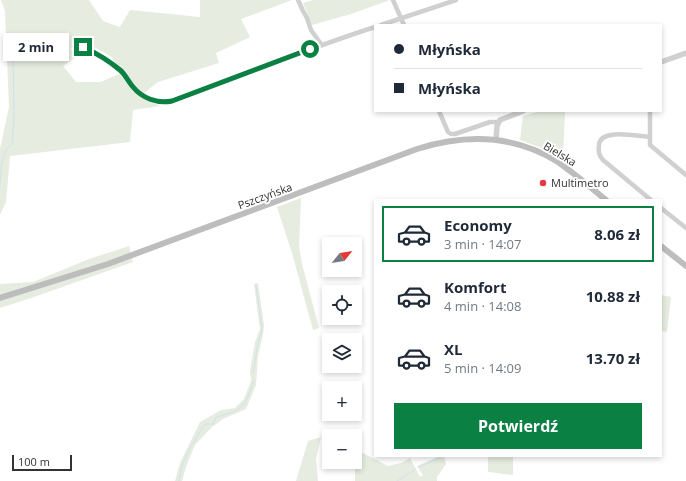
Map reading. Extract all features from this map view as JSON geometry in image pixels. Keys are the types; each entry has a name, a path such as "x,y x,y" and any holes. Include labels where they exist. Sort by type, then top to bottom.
{"main road":[{"name":"Pszczyńska","path":"0,298 108,264 417,149 456,140 476,138 496,140"},
{"name":"Bielska","path":"496,140 522,146 547,156 574,174 605,199"},
{"path":"662,247 686,266"}],"street":[{"path":"298,0 311,30 321,44"},
{"path":"393,0 404,24"},
{"path":"384,24 456,0"},
{"path":"83,47 104,58 122,71 133,87 141,94 157,102 165,103 226,82 321,44 374,27"},
{"path":"662,62 686,53"},
{"path":"439,112 448,132 451,134 490,122 498,122 503,118 519,112"},
{"path":"650,112 649,137 651,147 685,173"},
{"path":"496,140 498,122"},
{"path":"649,137 608,135 601,139 598,150 603,160 650,199"},
{"path":"662,209 686,228"}],"shaded area":[{"path":"1,0 89,0 103,21 120,27 130,10 200,17 200,0 292,0 241,19 250,37 216,53 219,63 158,82 140,96 160,106 133,110 130,142 10,156 6,202 0,215 0,149 9,107 5,11","holes":["83,41 112,57 121,73 101,82 76,82 63,66 75,58 71,48"]},
{"path":"313,0 390,0 351,14 312,25 303,3"},
{"path":"537,112 565,112 563,156 520,140 523,116"},
{"path":"301,198 299,246 302,264 319,328 313,330 292,253 277,207"},
{"path":"129,246 133,262 0,308 0,284 33,282 89,259"},
{"path":"258,283 264,325 258,356 256,385 246,409 223,419 211,428 195,445 182,481 175,481 180,463 200,422 221,410 235,408 244,399 251,381 250,371 255,342 260,329 254,284"},
{"path":"662,295 671,297 667,332 662,331"},
{"path":"321,437 316,459 318,481 296,481 308,441"},
{"path":"362,453 388,466 401,463 410,458 420,477 423,475 417,466 438,457 444,457 446,464 437,477 437,481 355,481 355,469 362,469"},
{"path":"488,457 513,457 513,475 488,472"}],"waterway":[{"path":"0,185 3,157 5,152 12,144 14,120 13,53"},
{"path":"253,373 258,343 262,330 256,285"},
{"path":"179,481 185,459 192,444 205,424 213,424 216,417 232,412 242,406 248,397 254,381"},
{"path":"419,467 440,458"},
{"path":"397,481 416,469"}],"place":[{"name":"Multimetro","path":"543,183"}],"route":[{"path":"83,47 104,58 122,71 133,87 141,94 157,102 165,103 226,82 310,49"}]}
